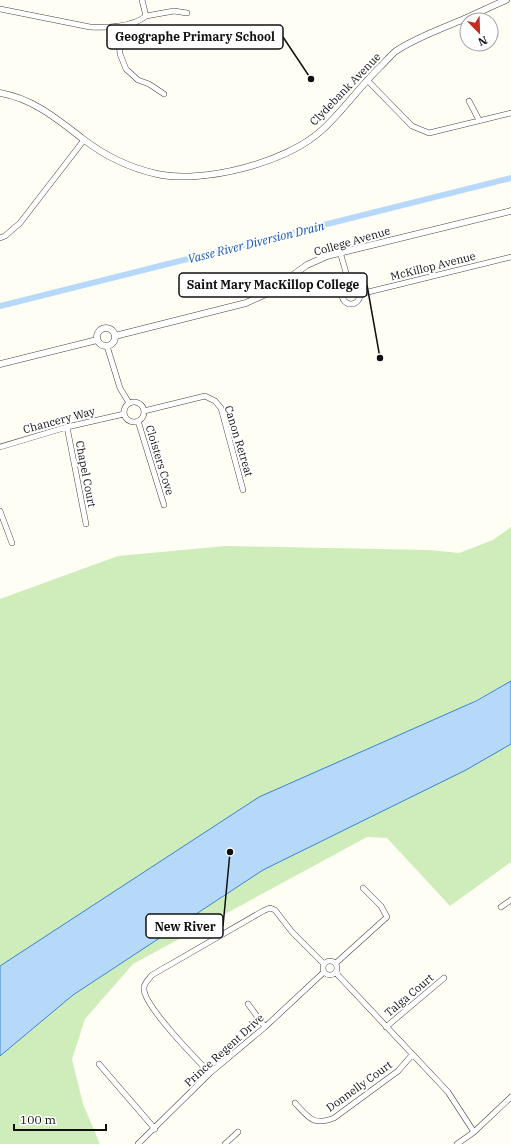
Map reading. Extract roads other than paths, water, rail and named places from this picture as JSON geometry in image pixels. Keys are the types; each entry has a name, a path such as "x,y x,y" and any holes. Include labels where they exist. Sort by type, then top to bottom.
{"street":[{"path":"142,0 146,16"},
{"name":"Clydebank Avenue","path":"0,93 29,101 47,111 84,140 117,160 137,168 157,174 180,177 208,175 236,170 264,162 307,142 335,117 367,80 395,52 414,40 506,0"},
{"path":"0,9 90,27 104,28 135,23 146,16 174,11 187,14"},
{"path":"118,26 120,54 126,69 138,80 149,84 164,94"},
{"path":"367,80 412,126 429,133 511,113"},
{"path":"469,101 479,120"},
{"path":"0,238 5,236 20,223 84,140"},
{"name":"College Avenue","path":"115,336 246,303 268,293 307,265 327,256 511,211"},
{"path":"340,252 350,286"},
{"name":"McKillop Avenue","path":"360,294 511,257"},
{"path":"350,286 358,289 360,294 357,302 351,304 346,303 343,299 342,293 344,289 350,286"},
{"path":"103,329 111,330 115,336 113,342 107,346 100,345 97,340 98,332 103,329"},
{"path":"0,364 97,340"},
{"path":"107,346 120,388 129,403"},
{"name":"Canon Retreat","path":"144,411 205,396 215,401 221,408 243,490"},
{"path":"138,402 142,405 144,411 143,417 138,421 128,420 124,414 126,406 129,403 138,402"},
{"name":"Chancery Way","path":"0,447 67,427 124,414"},
{"name":"Cloisters Cove","path":"138,421 164,505"},
{"name":"Chapel Court","path":"67,427 86,524"},
{"path":"0,511 12,543"},
{"path":"336,963 387,917 381,906 363,888"},
{"path":"501,908 511,900"},
{"path":"210,1073 174,1035 146,997 143,989 145,983 152,975 270,908 275,910 292,932 324,964"},
{"path":"328,960 336,963 338,967 336,973 329,975 324,972 324,964 328,960"},
{"name":"Prince Regent Drive","path":"138,1144 210,1073 265,1027 324,972"},
{"path":"336,973 448,1092 474,1132"},
{"name":"Talga Court","path":"386,1027 444,978"},
{"path":"248,1004 265,1027"},
{"name":"Donnelly Court","path":"296,1103 309,1118 325,1122 334,1118 398,1071 412,1055"},
{"path":"99,1064 154,1129"},
{"path":"457,1144 474,1132 511,1097"},
{"path":"225,1144 238,1132"}],"water":[{"path":"511,681 511,744 466,770 263,870 73,995 0,1056 0,966 259,797 476,701"}],"waterway":[{"name":"Vasse River Diversion Drain","path":"0,306 511,178"}],"place":[{"name":"Geographe Primary School","path":"311,79"},
{"name":"Saint Mary MacKillop College","path":"380,358"},
{"name":"New River","path":"230,852"}]}
